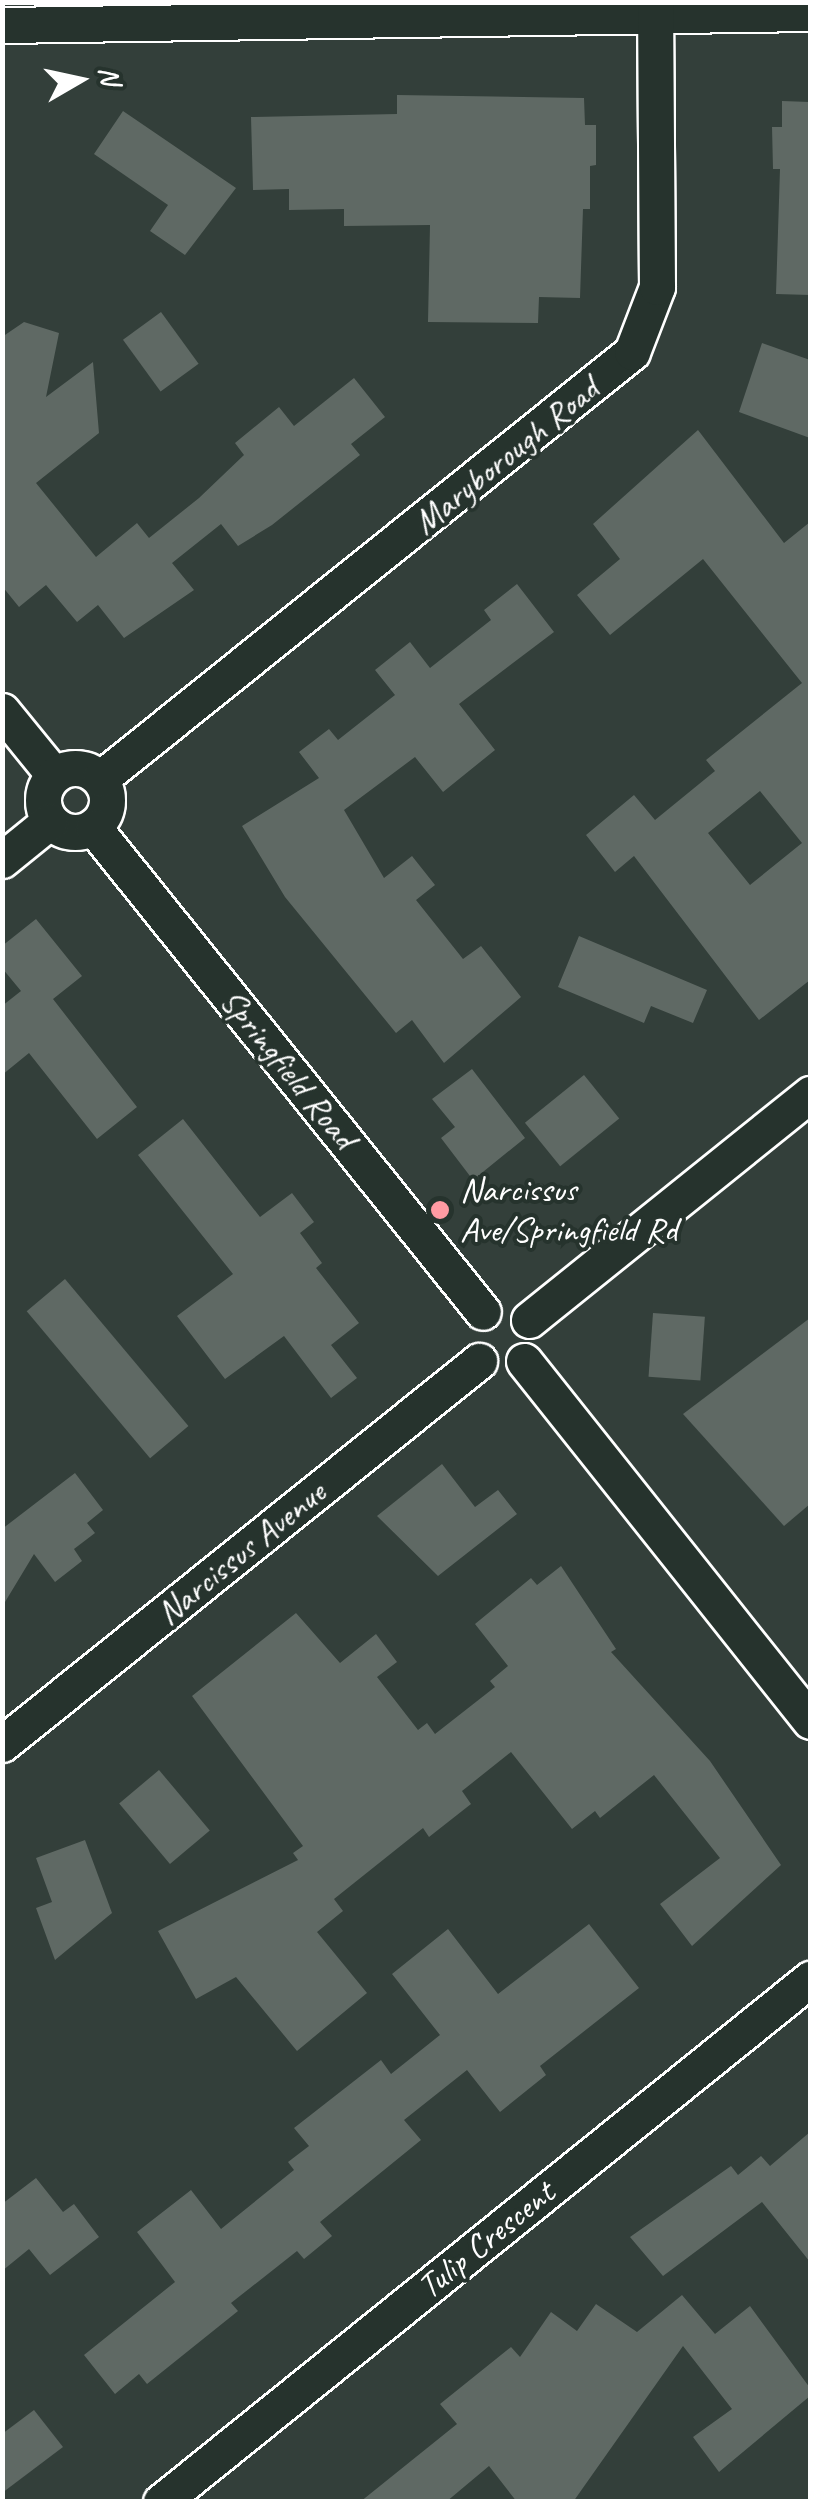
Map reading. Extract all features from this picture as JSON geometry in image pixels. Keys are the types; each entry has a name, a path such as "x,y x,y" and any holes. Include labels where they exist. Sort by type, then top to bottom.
{"street":[{"path":"2,25 655,9 810,13"},
{"name":"Maryborough Road","path":"100,779 632,352 657,287 655,9"},
{"path":"2,711 54,775"},
{"path":"83,769 100,779 106,801 92,827 64,832 50,820 42,802 54,775 83,769"},
{"path":"2,860 50,820"},
{"name":"Springfield Road","path":"92,827 483,1312"},
{"path":"529,1320 810,1094"},
{"path":"507,1305 529,1320 534,1342 524,1361 501,1370 480,1361 470,1334 483,1312 507,1305"},
{"name":"Narcissus Avenue","path":"2,1744 480,1361"},
{"path":"524,1361 810,1722"},
{"name":"Tulip Crescent","path":"161,2502 810,1979"}],"building":[{"path":"397,95 584,98 585,125 596,125 596,165 590,166 590,209 583,209 580,298 539,297 538,323 428,322 430,225 344,226 344,209 289,210 289,189 253,190 251,117 397,114"},
{"path":"782,101 810,102 810,295 776,294 780,169 773,169 772,127 782,127"},
{"path":"123,111 236,188 185,255 150,231 168,205 94,154"},
{"path":"161,312 199,364 161,391 123,340"},
{"path":"24,322 59,333 46,397 93,362 99,433 36,483 96,557 137,523 149,538 199,498 244,455 235,443 279,407 294,426 354,378 385,417 351,444 360,455 272,525 238,546 221,524 172,563 194,590 124,638 98,605 77,622 46,585 19,607 2,586 2,337"},
{"path":"762,343 810,360 810,438 739,412"},
{"path":"698,430 784,543 810,522 810,980 759,1020 634,856 615,872 586,835 634,795 655,820 715,771 706,760 802,683 703,559 610,635 577,595 620,559 593,524","holes":["760,791 802,843 750,885 708,833"]},
{"path":"517,584 554,632 459,704 495,750 443,792 415,757 344,810 384,878 412,856 435,885 416,900 463,959 481,946 521,997 444,1063 412,1020 396,1033 285,897 242,826 319,778 299,752 329,729 338,740 395,695 375,670 410,642 430,668 491,620 484,610"},
{"path":"36,919 82,976 53,999 137,1107 97,1139 29,1053 2,1075 2,1006 21,991 2,968 2,946"},
{"path":"579,936 707,990 693,1023 651,1006 644,1023 558,987"},
{"path":"472,1069 525,1138 473,1180 441,1138 455,1127 432,1099"},
{"path":"584,1075 619,1119 560,1166 525,1123"},
{"path":"183,1119 260,1217 292,1193 314,1222 300,1233 322,1263 316,1268 359,1323 331,1345 357,1378 331,1398 284,1336 225,1379 177,1316 233,1274 138,1155"},
{"path":"65,1279 188,1426 150,1458 27,1311"},
{"path":"653,1313 705,1317 700,1380 649,1377"},
{"path":"810,1318 810,1504 784,1526 683,1414"},
{"path":"442,1464 475,1507 498,1490 517,1514 438,1576 377,1516"},
{"path":"75,1473 103,1510 87,1523 95,1533 74,1549 82,1561 55,1582 34,1554 2,1607 2,1529"},
{"path":"561,1566 616,1649 611,1652 710,1761 781,1865 692,1946 660,1904 720,1858 654,1775 600,1818 595,1811 572,1829 511,1752 462,1791 471,1804 429,1837 423,1828 334,1899 343,1911 317,1932 367,1993 297,2051 236,1977 196,1999 158,1931 298,1860 293,1853 303,1846 192,1696 296,1613 340,1663 376,1634 397,1662 377,1677 418,1730 427,1723 435,1734 495,1687 490,1681 508,1666 475,1624 531,1578 537,1585"},
{"path":"159,1770 210,1831 170,1864 119,1803"},
{"path":"85,1840 112,1913 55,1960 36,1908 52,1902 36,1858"},
{"path":"589,1924 639,1988 540,2066 546,2075 500,2112 467,2070 404,2120 421,2140 320,2222 332,2236 304,2259 297,2251 231,2303 238,2311 147,2384 139,2374 115,2394 84,2355 175,2282 137,2232 191,2190 221,2229 294,2170 288,2162 309,2146 294,2128 381,2060 391,2074 440,2035 392,1974 448,1929 498,1994"},
{"path":"810,2132 810,2262 762,2202 663,2276 630,2237 731,2166 738,2175 761,2156 770,2166"},
{"path":"36,2178 63,2212 74,2204 99,2237 50,2275 29,2249 2,2271 2,2204"},
{"path":"682,2295 715,2334 750,2306 810,2388 810,2396 719,2472 693,2437 732,2409 683,2346 573,2502 517,2502 489,2466 446,2502 360,2502 457,2424 440,2404 511,2347 520,2357 551,2312 577,2331 596,2304 637,2332"},
{"path":"34,2410 63,2447 2,2493 2,2434"}],"place":[{"name":"Narcissus Ave/Springfield Rd","path":"440,1210"}]}
